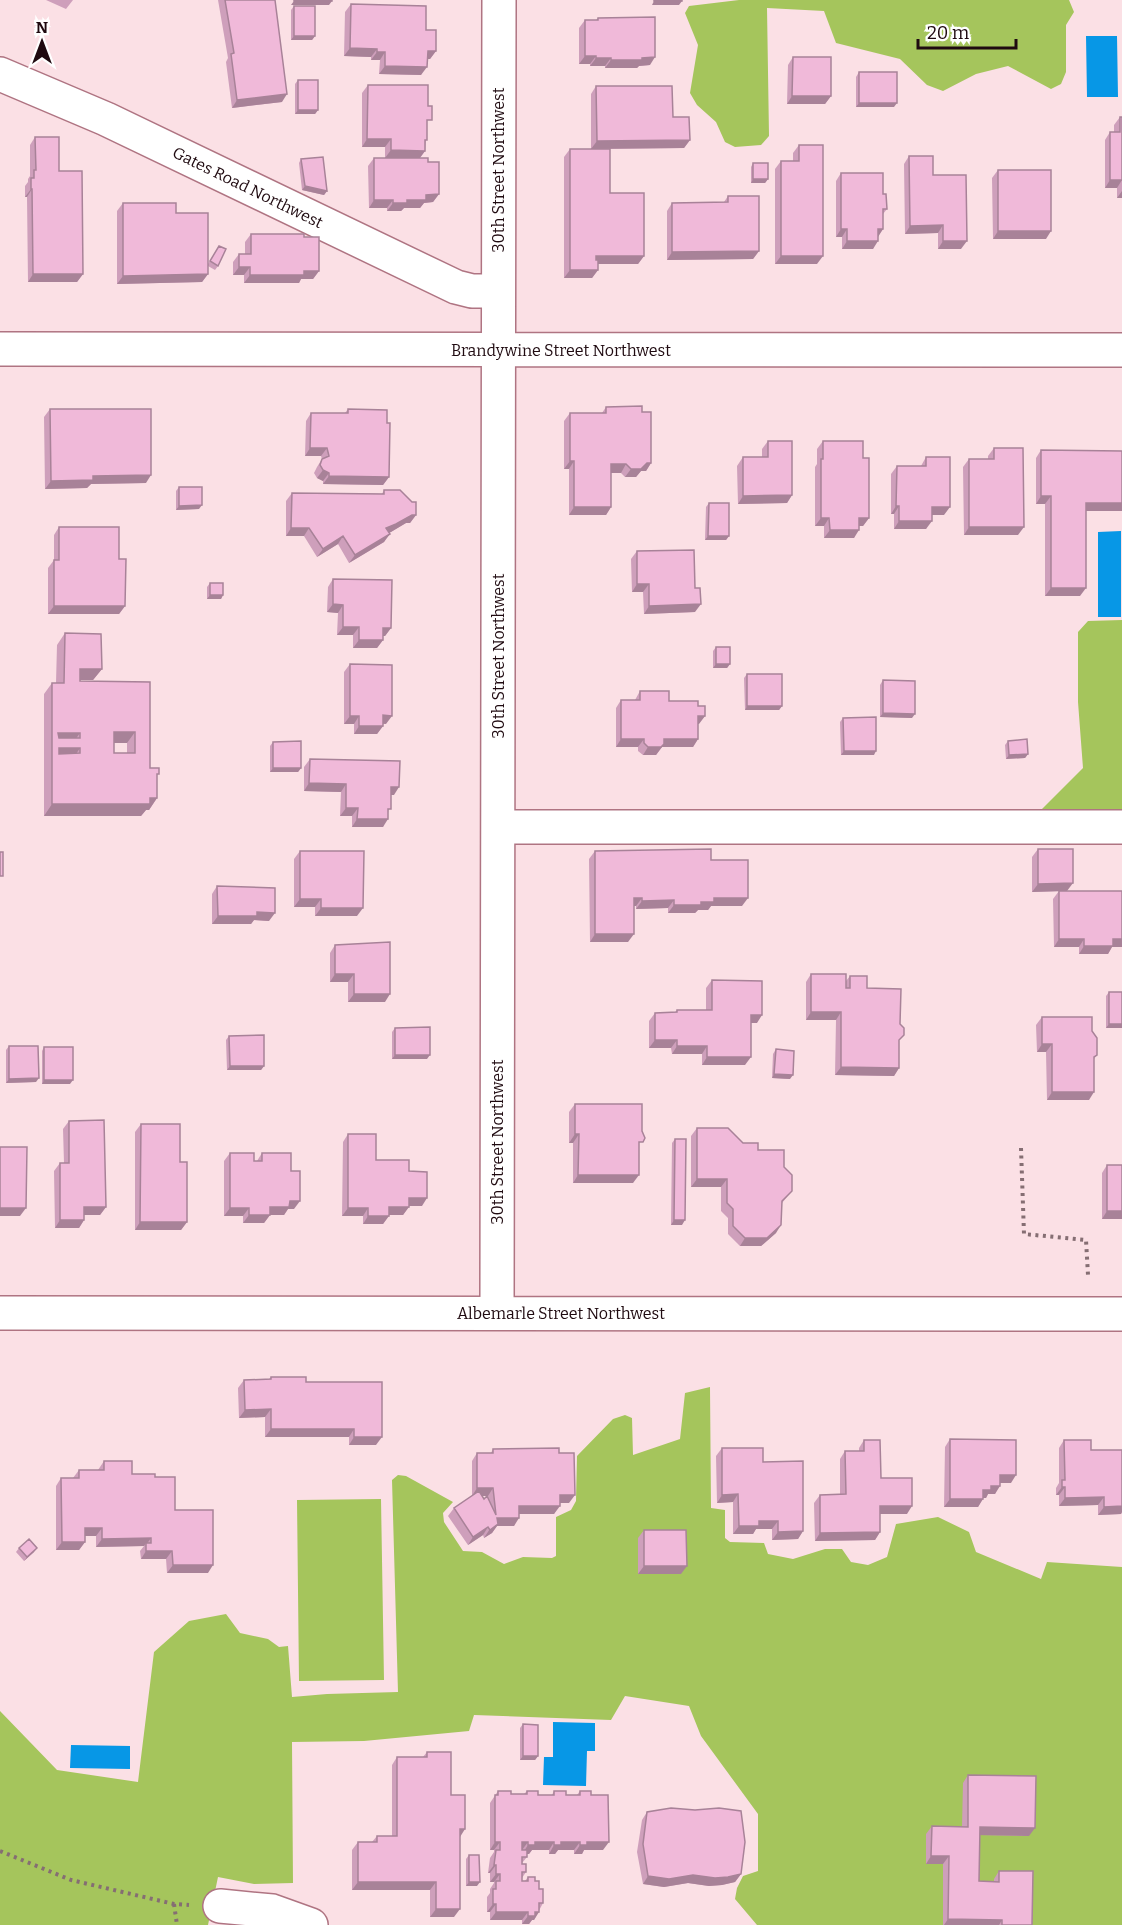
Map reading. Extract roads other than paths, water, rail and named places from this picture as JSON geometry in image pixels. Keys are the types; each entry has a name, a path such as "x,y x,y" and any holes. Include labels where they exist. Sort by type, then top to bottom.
{"street":[{"name":"30th Street Northwest","path":"497,1313 499,0"},
{"name":"Gates Road Northwest","path":"0,74 117,124 456,287 472,291 498,291"},
{"name":"Brandywine Street Northwest","path":"0,349 1122,350"},
{"path":"498,828 1122,828"},
{"name":"Albemarle Street Northwest","path":"0,1313 1122,1314"},
{"path":"220,1906 272,1911 311,1925"}],"water":[{"path":"1086,36 1117,36 1118,97 1087,97"},
{"path":"1121,531 1121,617 1098,617 1098,532"},
{"path":"553,1722 595,1723 595,1751 587,1751 586,1786 543,1785 544,1757 553,1757"},
{"path":"71,1745 130,1746 130,1769 70,1768"}]}
